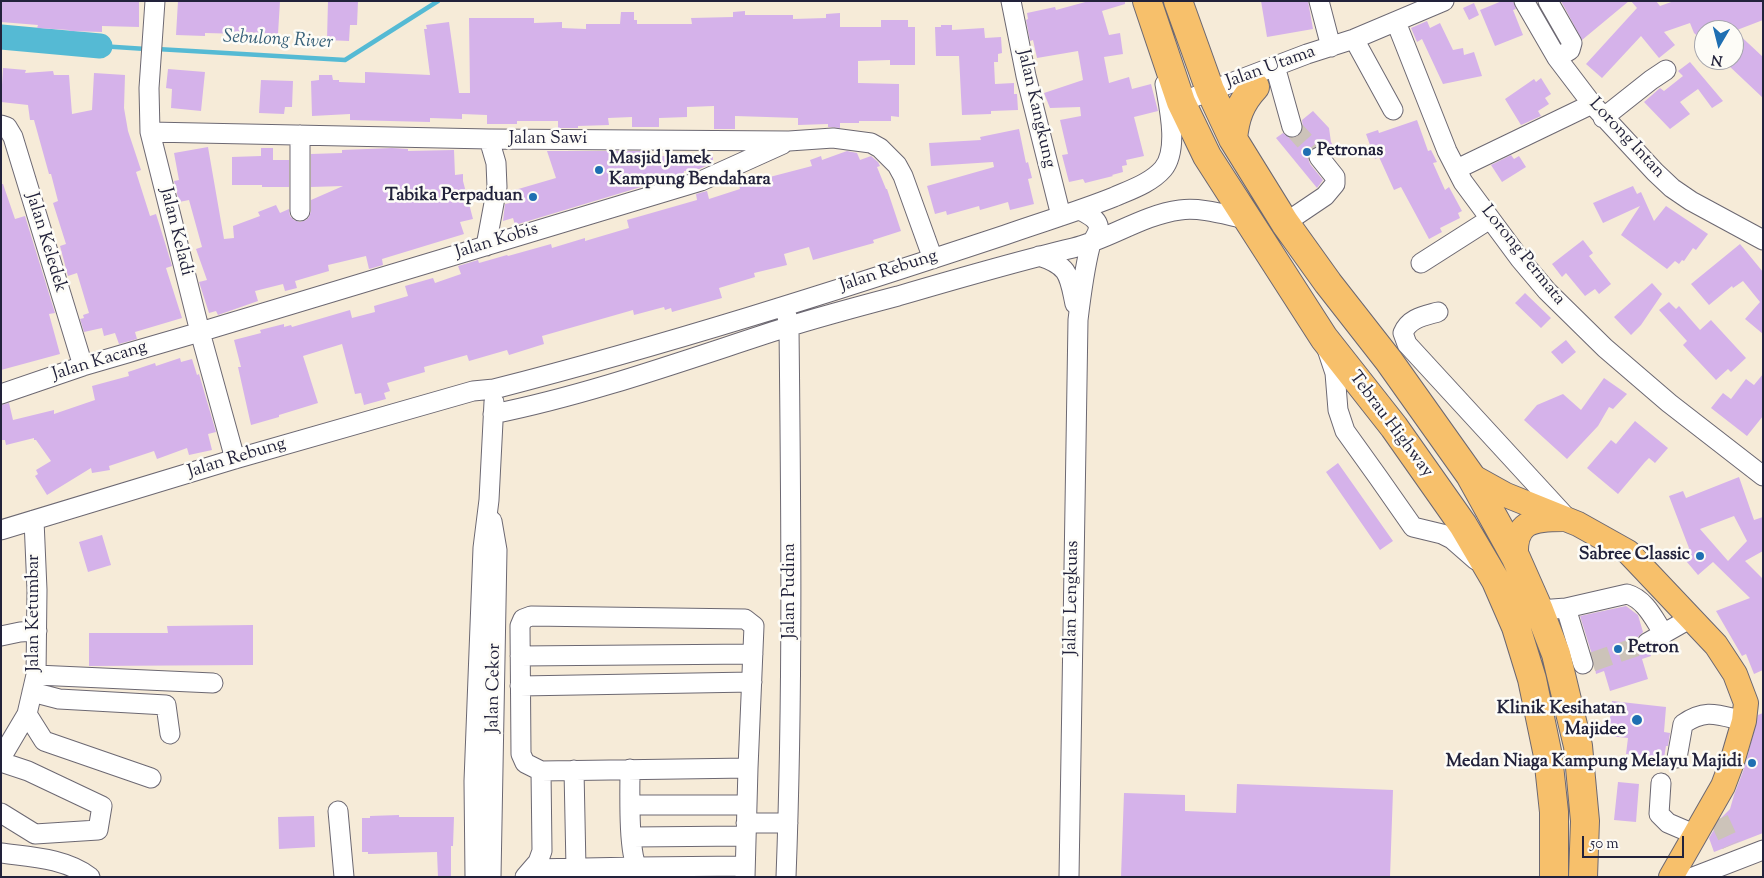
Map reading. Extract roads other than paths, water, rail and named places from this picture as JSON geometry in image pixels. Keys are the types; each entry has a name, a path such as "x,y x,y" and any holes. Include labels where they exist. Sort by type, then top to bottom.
{"highway":[{"name":"Tebrau Highway","path":"1147,1 1186,113 1207,156 1324,338 1394,427 1463,525 1496,581 1516,626 1532,679 1548,756 1554,812 1554,877"},
{"name":"Tebrau Highway","path":"1178,1 1214,99 1233,139 1285,223 1328,283 1389,361 1470,475 1516,558 1556,654 1578,666 1578,746 1584,821 1583,877"},
{"path":"1233,139 1234,123 1238,110 1245,98 1269,77"},
{"path":"1299,301 1299,286 1306,278 1313,277 1328,283"},
{"path":"1584,821 1592,877"}],"main road":[{"path":"1470,475 1506,496 1568,519 1628,552 1716,645 1735,674 1751,707 1723,786 1717,811 1696,835 1671,877"},
{"path":"1516,558 1516,540 1519,532 1525,526 1547,519 1568,519"}],"street":[{"name":"Jalan Kangkung","path":"1011,1 1026,76 1061,216"},
{"path":"1319,1 1331,47"},
{"name":"Jalan Utama","path":"1214,99 1309,63 1331,47 1444,1"},
{"name":"Lorong Intan","path":"1524,1 1557,58 1598,111 1655,172 1672,188 1692,201 1763,240"},
{"path":"1548,1 1572,43 1570,50 1557,58"},
{"name":"Jalan Keladi","path":"155,6 149,88 150,132 200,332 235,459"},
{"name":"Lorong Permata","path":"1396,22 1456,169 1463,182 1520,259 1547,291 1605,348 1669,403 1763,476"},
{"name":"Jalan Rebung","path":"1,530 235,459 473,391 494,389 640,349 784,306 1080,210 1135,188 1156,176 1164,168 1172,136 1157,32"},
{"path":"1354,38 1393,110"},
{"path":"1456,169 1598,111 1666,70"},
{"name":"Jalan Utama","path":"1214,99 1269,77"},
{"path":"1269,77 1292,126"},
{"path":"1186,113 1214,99"},
{"name":"Jalan Keledek","path":"1,125 7,127 13,137 83,366"},
{"name":"Jalan Sawi","path":"150,132 489,139 789,141 833,138 871,143 888,155 903,176 933,259"},
{"path":"300,135 300,211"},
{"path":"486,246 497,186 496,163 489,139"},
{"name":"Jalan Kobis","path":"200,332 700,181 789,141"},
{"path":"1285,223 1326,196 1336,184 1335,177 1319,157"},
{"name":"Jalan Lengkuas","path":"1069,877 1078,320 1090,244 1098,232 1098,224 1080,210"},
{"name":"Jalan Rebung","path":"494,414 549,401 789,327 1039,256 1090,244 1145,220 1182,210 1208,212 1246,219"},
{"path":"1421,263 1490,219"},
{"name":"Jalan Lengkuas","path":"1039,256 1062,266 1070,280 1078,320"},
{"name":"Jalan Pudina","path":"784,306 789,327 792,564 786,877"},
{"path":"1438,312 1416,318 1406,326 1403,333 1407,344 1568,519"},
{"name":"Jalan Kacang","path":"1,394 83,366 200,332"},
{"path":"1324,338 1335,373 1338,410 1345,431 1413,527 1442,534 1452,539 1468,551 1496,581"},
{"name":"Jalan Cekor","path":"475,877 474,781 483,548 489,500 494,389"},
{"path":"473,391 494,414"},
{"path":"1521,501 1529,494 1532,481"},
{"name":"Jalan Cekor","path":"489,500 497,550 491,877"},
{"name":"Jalan Ketumbar","path":"1,758 26,714 34,683 37,631 34,520"},
{"path":"1539,610 1566,608 1627,594 1636,596 1642,602 1664,634"},
{"path":"1566,608 1578,666"},
{"path":"528,873 576,868 637,866 745,871 754,626 745,619 531,616 523,619 520,626 520,754 525,763 541,771 748,768"},
{"path":"1647,643 1692,618"},
{"path":"1,636 37,631"},
{"path":"520,656 753,654"},
{"path":"520,686 752,682"},
{"path":"34,683 213,683"},
{"path":"34,683 59,699 166,705 170,734"},
{"path":"1677,758 1683,724 1694,717 1708,713 1751,707"},
{"path":"26,714 44,741 150,778"},
{"path":"1,762 28,771 102,806 98,830 35,834 1,813"},
{"path":"630,769 632,837 634,861 637,866"},
{"path":"574,770 576,868"},
{"path":"528,873 538,862 542,851 541,771"},
{"path":"1661,783 1659,814 1668,823 1696,835"},
{"path":"631,805 746,821 788,823"},
{"path":"338,811 344,877"},
{"path":"632,837 746,821"},
{"path":"1693,877 1734,853 1763,850"},
{"path":"1,853 46,859 73,866 90,877"}],"waterway":[{"name":"Sebulong River","path":"157,49 345,60 438,1"},
{"path":"1,37 100,46"},
{"name":"Sebulong River","path":"100,46 146,49"}],"tunnel":[{"path":"1292,127 1319,157"},
{"path":"1592,662 1647,643"},
{"path":"1719,819 1731,845"}],"place":[{"name":"Petronas","path":"1307,152"},
{"name":"Masjid Jamek Kampung Bendahara","path":"599,170"},
{"name":"Tabika Perpaduan","path":"533,197"},
{"name":"Sabree Classic","path":"1700,556"},
{"name":"Petron","path":"1618,649"},
{"name":"Klinik Kesihatan Majidee","path":"1637,720"},
{"name":"Medan Niaga Kampung Melayu Majidi","path":"1752,763"}]}
